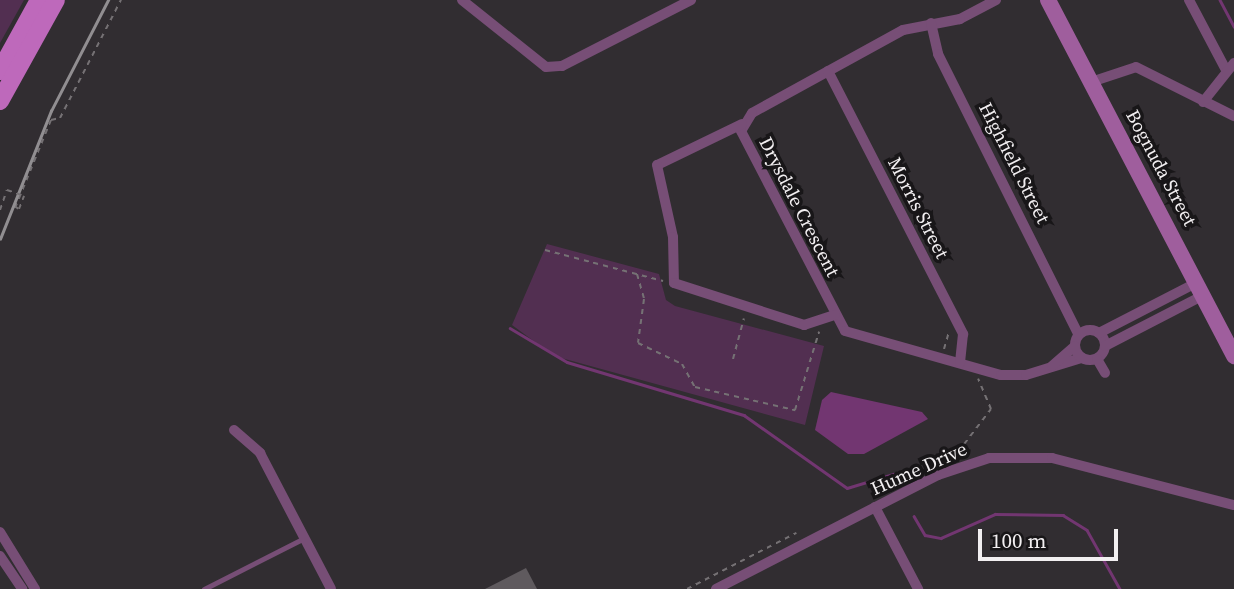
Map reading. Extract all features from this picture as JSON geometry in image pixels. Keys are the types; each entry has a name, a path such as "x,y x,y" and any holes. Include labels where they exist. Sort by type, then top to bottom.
{"main road":[{"path":"0,71 39,0"},
{"path":"0,101 57,0"}],"street":[{"path":"462,0 546,67 562,66 691,0"},
{"name":"Drysdale Crescent","path":"996,0 960,19 903,30 828,71 741,124 834,315 858,338 1015,376 1081,358"},
{"name":"Bognuda Street","path":"1048,0 1234,356"},
{"path":"1189,0 1230,65 1203,102"},
{"name":"Highfield Street","path":"931,23 938,54 1083,332"},
{"path":"1091,82 1136,67 1234,116"},
{"name":"Morris Street","path":"828,71 963,334 960,363"},
{"path":"741,124 657,165 673,237 674,283 804,325 834,315"},
{"path":"1097,359 1081,358 1074,346 1083,332 1099,333 1201,289"},
{"path":"1097,359 1105,346 1201,289"},
{"path":"1099,333 1105,346"},
{"name":"Drysdale Crescent","path":"1052,366 1074,346"},
{"path":"1097,359 1105,373"},
{"path":"234,430 260,453 331,589"},
{"name":"Hume Drive","path":"716,589 962,465 1018,455 1070,462 1234,505"},
{"path":"875,507 918,589"},
{"path":"0,532 35,589"},
{"path":"0,556 22,589"}],"lane":[{"path":"205,589 304,538"}],"path":[{"path":"0,210 7,190 24,196 15,207 51,120 60,118 121,0"},
{"path":"545,250 663,281"},
{"path":"637,274 644,299 638,343 682,364 695,387 795,411 823,329"},
{"path":"733,359 744,318"},
{"path":"958,452 991,409 979,375"},
{"path":"687,589 796,533"}],"shaded area":[{"path":"0,0 24,0 0,43"},
{"path":"547,244 659,274 666,300 675,306 824,346 805,425 554,356 512,325"},
{"path":"831,392 922,412 928,419 864,454 848,454 815,430 822,400"}],"building":[{"path":"526,568 537,589 485,589"}],"waterway":[{"path":"1220,0 1234,26"},
{"path":"510,328 567,362 744,415 847,488 893,474"},
{"path":"914,516 925,535 941,538 995,514 1063,515 1087,530 1120,589"}],"railway":[{"path":"0,239 51,111 108,0"}]}
